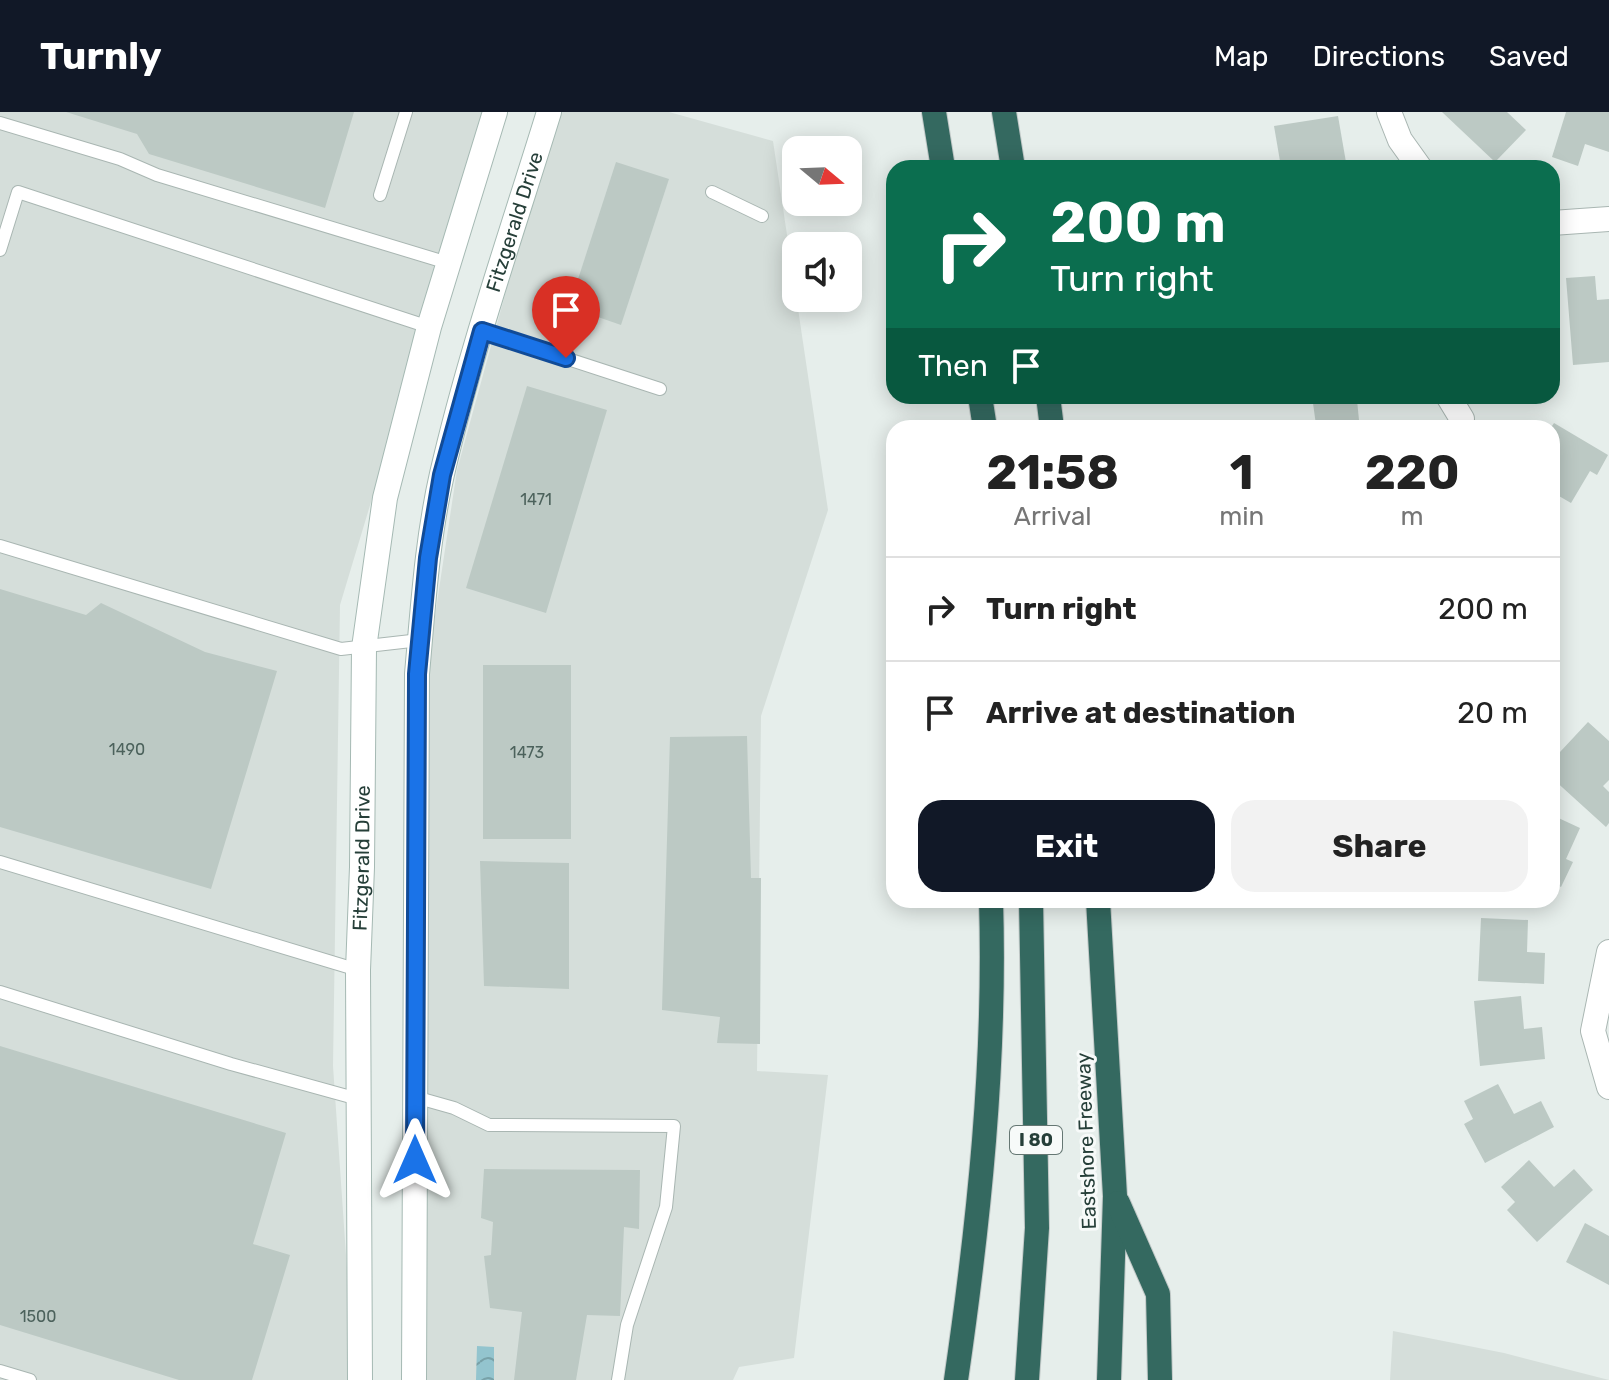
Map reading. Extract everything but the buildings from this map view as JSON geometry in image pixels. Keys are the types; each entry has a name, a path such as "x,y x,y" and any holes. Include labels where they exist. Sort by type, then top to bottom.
{"highway":[{"path":"934,112 942,160"},
{"path":"1004,112 1012,160"},
{"path":"956,1380 975,1251 992,957 991,908"},
{"name":"I 80","path":"1027,1380 1037,1228 1031,908"},
{"name":"Eastshore Freeway","path":"1098,908 1115,1196 1109,1380"},
{"path":"1115,1196 1158,1294 1160,1380"}],"main road":[{"name":"Fitzgerald Drive","path":"360,1380 358,970 364,648 385,498 429,327 495,112"},
{"name":"Fitzgerald Drive","path":"414,1380 417,674 428,558 442,475 549,112"},
{"path":"1389,112 1400,140 1414,160"},
{"path":"1560,222 1609,219"},
{"path":"1453,404 1462,419"},
{"path":"1609,952 1593,1031 1609,1087"}],"lane":[{"path":"380,195 406,112"},
{"path":"0,123 120,159 157,175 448,263"},
{"path":"0,250 18,192 429,327"},
{"path":"712,192 762,216"},
{"path":"482,331 660,389"},
{"path":"0,546 341,649 420,640"},
{"path":"0,862 358,970"},
{"path":"0,992 231,1064 358,1099"},
{"path":"415,1097 454,1108 489,1125 674,1126 666,1207 627,1325 618,1380"},
{"path":"0,1371 30,1380"}],"shaded area":[{"path":"0,112 484,112 439,276 340,605 333,1066 351,1328 350,1380 0,1380"},
{"path":"555,112 669,112 773,141 787,232 782,232 782,312 798,312 828,510 761,716 757,1071 828,1075 794,1358 739,1367 733,1380 422,1380 421,1072 430,649 457,470"},
{"path":"1393,1331 1504,1353 1609,1380 1390,1380"}],"water":[{"path":"477,1346 494,1347 494,1380 476,1380"}],"route":[{"path":"415,1160 417,674 428,558 442,475 482,331 566,358"}]}
